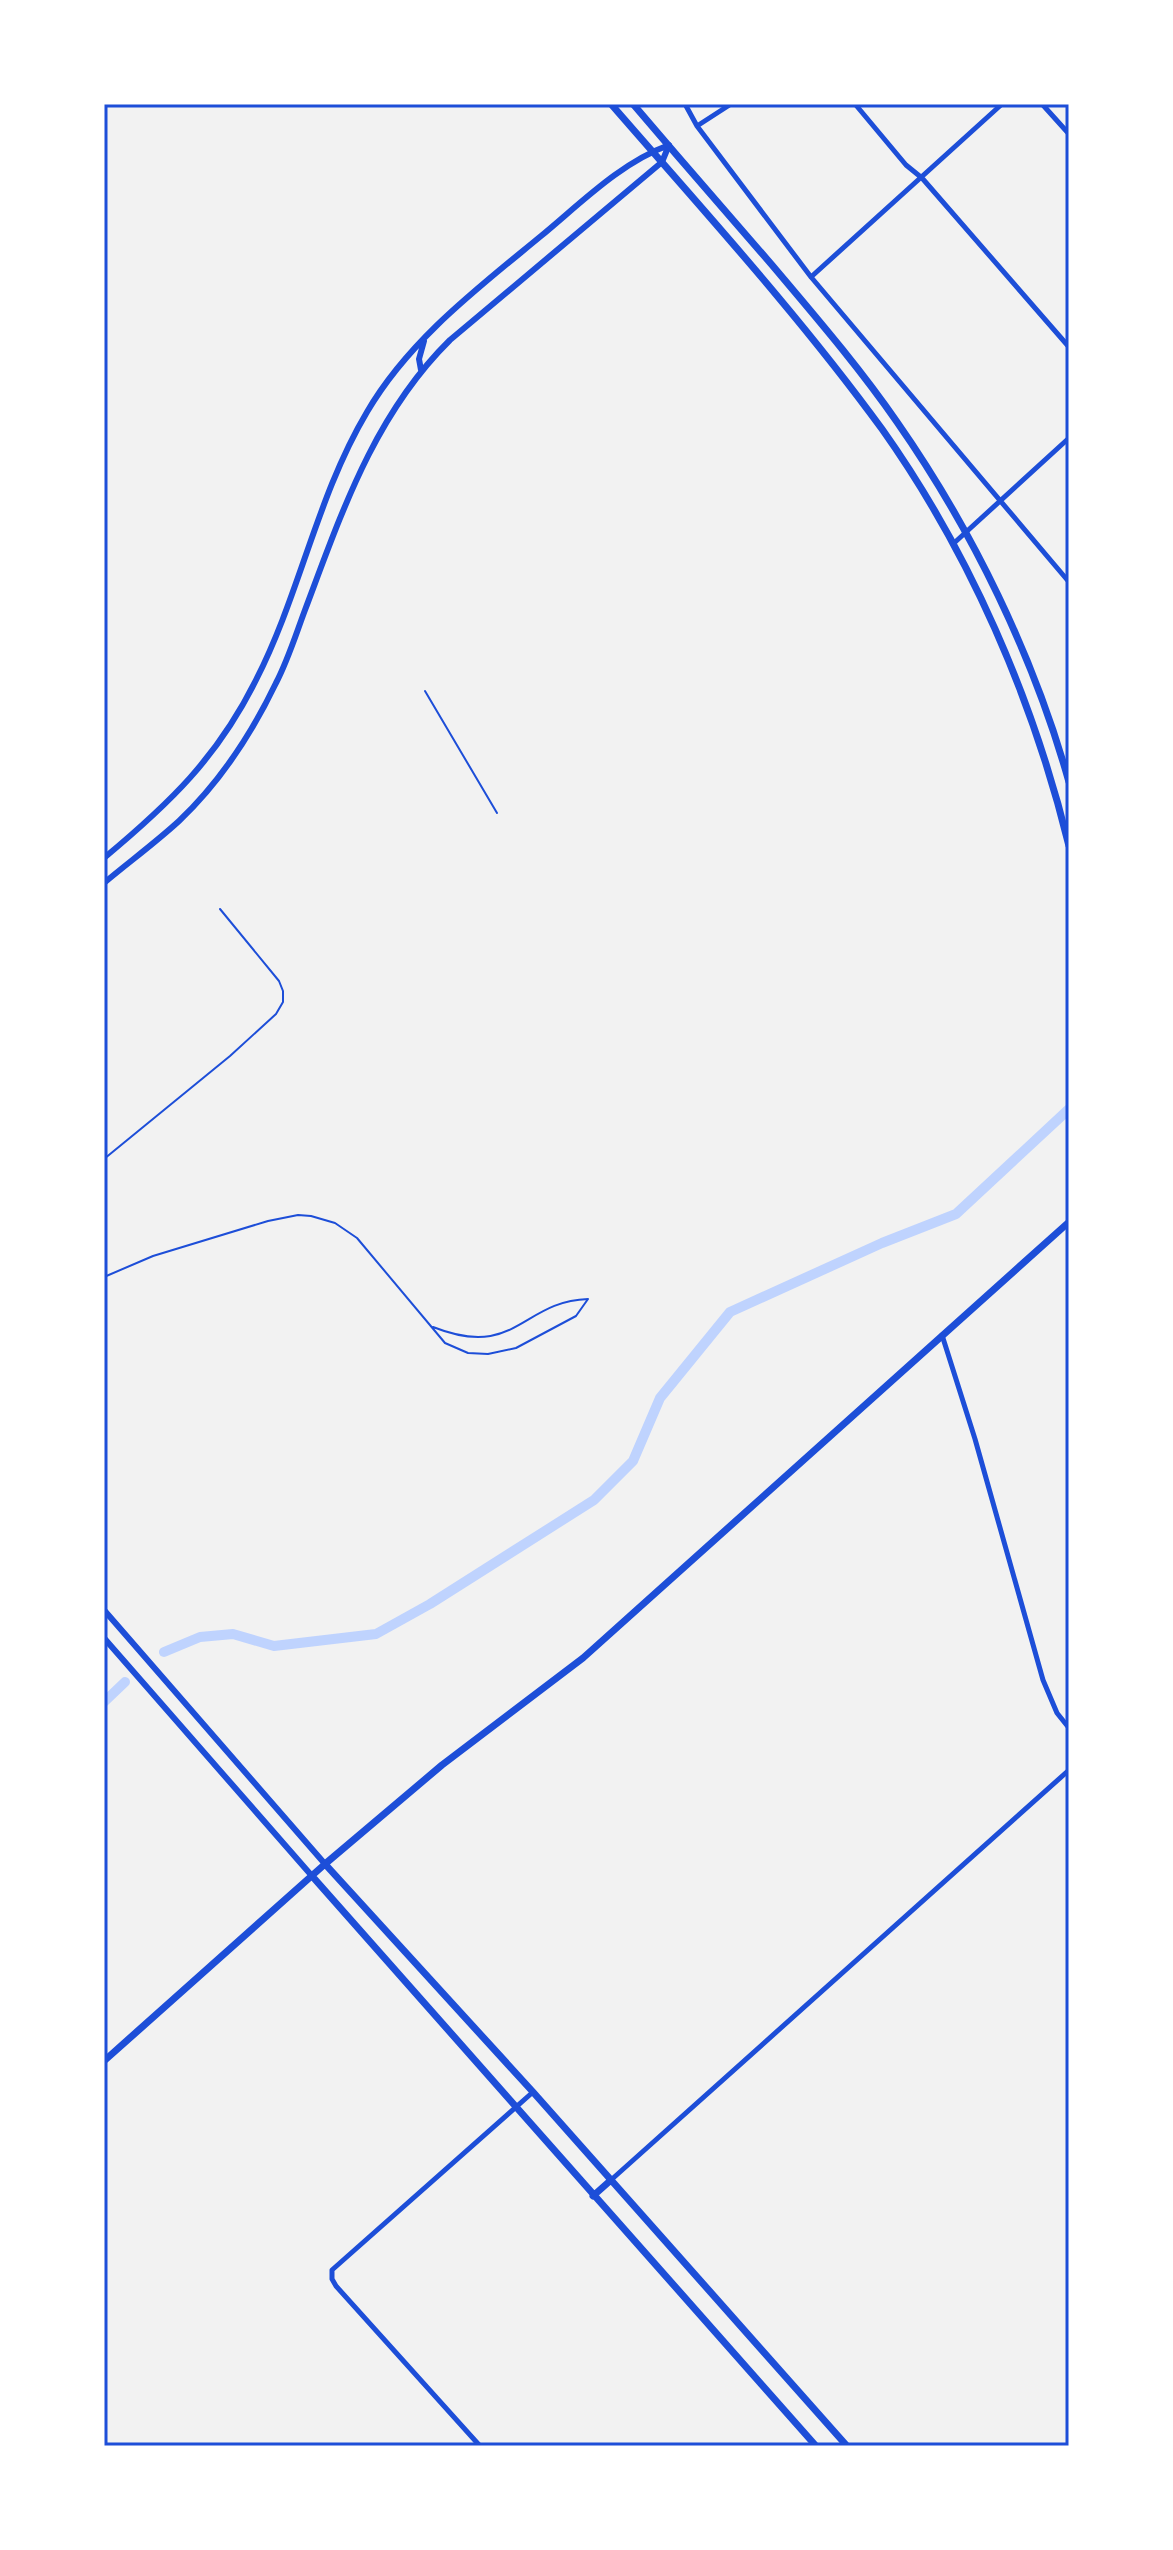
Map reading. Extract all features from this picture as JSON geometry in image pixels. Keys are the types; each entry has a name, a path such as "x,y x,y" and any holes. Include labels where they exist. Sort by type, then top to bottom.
{"main road":[{"path":"611,104 817,345 883,431 952,545 981,600 1026,704 1069,843"},
{"path":"633,104 868,382 930,471 966,533 1010,623 1038,687 1069,782"},
{"path":"104,2061 325,1864 442,1765 583,1658 1069,1222"},
{"path":"325,1864 533,2092 847,2446"},
{"path":"312,1876 816,2446"},
{"path":"593,2196 611,2180"}],"street":[{"path":"685,104 697,126 811,277 1069,582"},
{"path":"697,126 731,104"},
{"path":"855,104 1069,347"},
{"path":"811,277 1002,104"},
{"path":"1042,104 1069,134"},
{"path":"104,858 182,789 213,752 243,705 265,661 345,453 388,380 425,338 506,265 632,162 669,145"},
{"path":"104,883 179,821 196,803 260,715 285,662 355,478 387,418 421,370 450,340 662,162 669,145"},
{"path":"421,370 419,359 425,338"},
{"path":"952,545 1069,438"},
{"path":"243,705 260,715"},
{"path":"942,1335 975,1439 1043,1680 1057,1713 1069,1728"},
{"path":"104,1610 325,1864"},
{"path":"104,1638 312,1876"},
{"path":"123,1659 136,1647"},
{"path":"611,2180 1069,1770"},
{"path":"480,2446 336,2286 332,2270 533,2092"}],"lane":[{"path":"425,691 497,813"},
{"path":"104,1159 230,1056 279,1010 283,991 279,981 220,909"},
{"path":"104,1277 153,1256 298,1215 335,1223 357,1238 445,1343 468,1353 502,1352 576,1316 588,1299 569,1299 503,1334 484,1339 455,1335 433,1327"}],"waterway":[{"path":"164,1652 200,1637 233,1634 274,1646 376,1634 430,1604 594,1500 633,1461 660,1398 730,1312 882,1243 956,1214 1069,1109"},
{"path":"104,1702 125,1682"}]}
